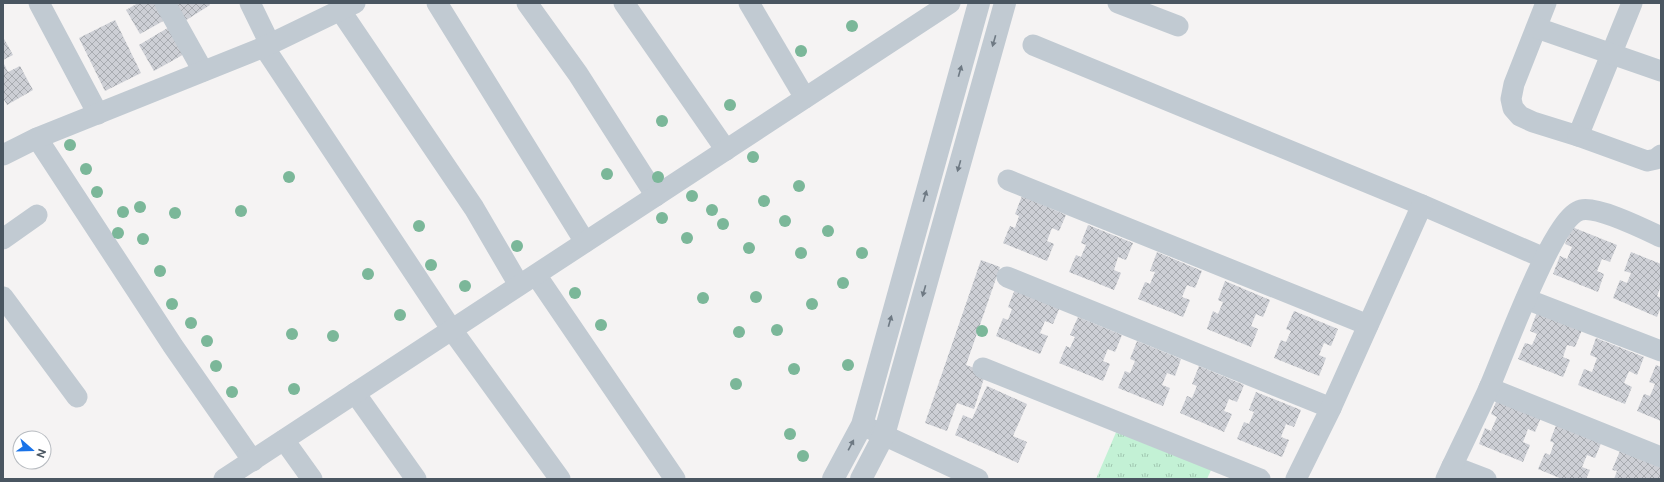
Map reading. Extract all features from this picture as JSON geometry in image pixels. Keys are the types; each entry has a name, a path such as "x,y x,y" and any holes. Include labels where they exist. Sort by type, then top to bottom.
{"street":[{"path":"39,3 98,114"},
{"path":"165,3 203,71"},
{"path":"250,3 267,45 452,330 560,479"},
{"path":"437,3 585,242"},
{"path":"527,3 578,74 656,196"},
{"path":"624,3 726,150"},
{"path":"749,3 805,98"},
{"path":"224,479 950,3"},
{"path":"833,479 862,425 979,3"},
{"path":"861,479 884,435 1005,3"},
{"path":"1118,3 1178,26"},
{"path":"1546,3 1514,84 1511,99 1513,108 1520,116 1533,122 1578,136 1647,161 1656,159 1661,155"},
{"path":"1578,136 1612,56 1632,3"},
{"path":"3,155 37,138 267,45 348,7 474,208 675,479"},
{"path":"1537,28 1612,56 1661,71"},
{"path":"1033,45 1422,205 1544,258"},
{"path":"37,138 174,346 253,461"},
{"path":"1008,180 1368,325"},
{"path":"1296,479 1331,408 1422,205"},
{"path":"1486,479 1449,472 1489,388 1544,258 1569,218 1580,210 1594,210 1661,237"},
{"path":"3,239 37,215"},
{"path":"1007,277 1331,408"},
{"path":"3,297 77,396"},
{"path":"1526,299 1661,351"},
{"path":"983,368 1260,479"},
{"path":"1489,388 1661,457"},
{"path":"355,393 416,479"},
{"path":"862,425 978,479"},
{"path":"284,440 312,479"}],"green space":[{"path":"1117,430 1211,470 1207,479 1096,479"}],"building":[{"path":"138,3 155,3 165,20 140,34 126,10"},
{"path":"168,3 209,3 210,5 180,24"},
{"path":"115,20 141,73 105,91 79,38"},
{"path":"171,26 186,53 154,71 139,45"},
{"path":"3,37 13,55 3,60"},
{"path":"3,62 8,72 20,66 33,90 7,105 3,98"},
{"path":"1022,196 1066,215 1059,231 1052,228 1047,241 1054,244 1047,261 1003,243 1010,226 1015,228 1019,216 1015,214"},
{"path":"1088,225 1133,243 1126,260 1118,257 1114,270 1121,273 1114,290 1069,272 1076,255 1081,257 1086,245 1081,243"},
{"path":"1572,227 1617,245 1610,262 1602,259 1597,271 1604,274 1598,292 1553,274 1560,256 1567,259 1572,247 1565,244"},
{"path":"1157,252 1202,271 1195,288 1187,285 1182,297 1190,300 1183,317 1138,299 1145,282 1150,284 1155,272 1150,271"},
{"path":"1631,252 1661,264 1661,286 1657,296 1661,298 1661,307 1657,317 1613,298 1620,280 1627,283 1631,273 1624,271"},
{"path":"981,260 1000,267 966,365 986,372 974,409 957,403 947,431 925,423"},
{"path":"1225,281 1270,300 1263,317 1256,314 1251,326 1258,329 1251,347 1207,329 1213,311 1218,314 1223,302 1218,300"},
{"path":"1015,289 1060,307 1053,324 1045,321 1040,333 1048,336 1040,354 996,336 1003,318 1008,320 1012,309 1008,307"},
{"path":"1294,311 1338,329 1331,346 1324,343 1319,355 1326,358 1319,376 1274,358 1281,340 1286,342 1291,331 1286,329"},
{"path":"1537,312 1582,330 1575,347 1567,345 1563,357 1570,360 1563,377 1518,359 1525,343 1532,345 1537,334 1530,331"},
{"path":"1078,317 1122,335 1115,352 1108,349 1103,361 1110,364 1103,381 1059,363 1066,346 1070,348 1075,337 1070,335"},
{"path":"1596,338 1644,357 1637,375 1629,371 1624,383 1632,387 1625,404 1578,385 1584,369 1592,372 1597,358 1590,355"},
{"path":"1137,341 1181,359 1175,376 1167,373 1162,385 1170,388 1163,406 1118,388 1125,371 1130,373 1135,361 1130,359"},
{"path":"1656,365 1661,367 1661,421 1637,411 1644,394 1650,396 1655,384 1649,382"},
{"path":"1199,366 1244,385 1237,402 1229,399 1224,411 1232,414 1224,432 1180,413 1187,396 1192,398 1197,386 1192,384"},
{"path":"987,386 1027,404 1013,436 1027,442 1018,463 955,435 963,415 972,419"},
{"path":"1256,392 1301,410 1294,427 1286,424 1281,437 1289,440 1282,457 1237,439 1244,422 1249,424 1254,412 1249,410"},
{"path":"1498,397 1542,415 1535,432 1528,429 1523,442 1530,445 1523,462 1479,444 1485,428 1491,431 1497,417 1491,414"},
{"path":"1557,423 1602,441 1595,458 1587,455 1582,467 1590,470 1586,479 1562,479 1538,469 1545,453 1550,455 1554,443 1550,441"},
{"path":"1620,451 1661,468 1661,479 1614,479 1617,471 1612,470"}]}
